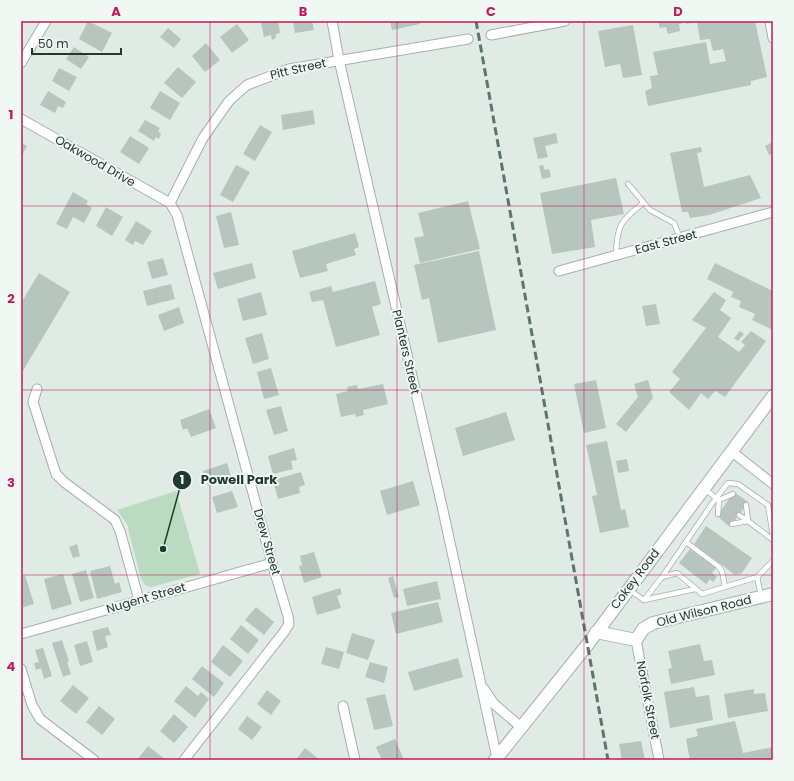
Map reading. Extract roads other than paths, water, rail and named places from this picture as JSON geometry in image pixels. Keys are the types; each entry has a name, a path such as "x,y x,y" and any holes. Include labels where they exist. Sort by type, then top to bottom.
{"street":[{"path":"21,63 46,21"},
{"name":"Planters Street","path":"332,21 339,60 442,506 496,759"},
{"path":"491,34 565,21"},
{"path":"770,21 773,38"},
{"name":"Pitt Street","path":"170,203 203,138 229,101 246,85 289,69 468,39"},
{"name":"Oakwood Drive","path":"21,119 170,203"},
{"name":"Drew Street","path":"170,203 177,214 289,624 184,760"},
{"name":"East Street","path":"558,271 773,212"},
{"path":"38,389 33,402 56,474 64,482 115,520 120,531 139,600"},
{"name":"Cokey Road","path":"496,759 596,632 773,396"},
{"path":"731,451 773,484"},
{"name":"Nugent Street","path":"21,634 272,563"},
{"name":"Old Wilson Road","path":"636,640 643,629 653,623 767,596"},
{"path":"596,632 636,640"},
{"name":"Norfolk Street","path":"636,640 659,760"},
{"path":"21,669 32,705 40,719 94,760"},
{"name":"Planters Street","path":"480,682 494,704 522,727"},
{"path":"344,706 355,760"}],"lane":[{"path":"628,184 650,210 674,224 680,238"},
{"path":"616,255 618,228 626,217 643,203"},
{"path":"644,600 662,577 728,483 738,484 768,505 773,536"},
{"path":"703,488 725,505"},
{"path":"717,499 733,494"},
{"path":"717,499 718,514"},
{"path":"746,505 748,521"},
{"path":"739,515 773,540"},
{"path":"732,524 748,521"},
{"path":"686,542 718,566 722,571 725,587"},
{"path":"662,577 677,573 702,594 756,577 773,561"},
{"path":"756,577 767,596"},
{"path":"628,589 644,600 695,589"}],"railway":[{"path":"476,21 608,760"}],"place":[{"name":"Powell Park","path":"163,549"}]}
